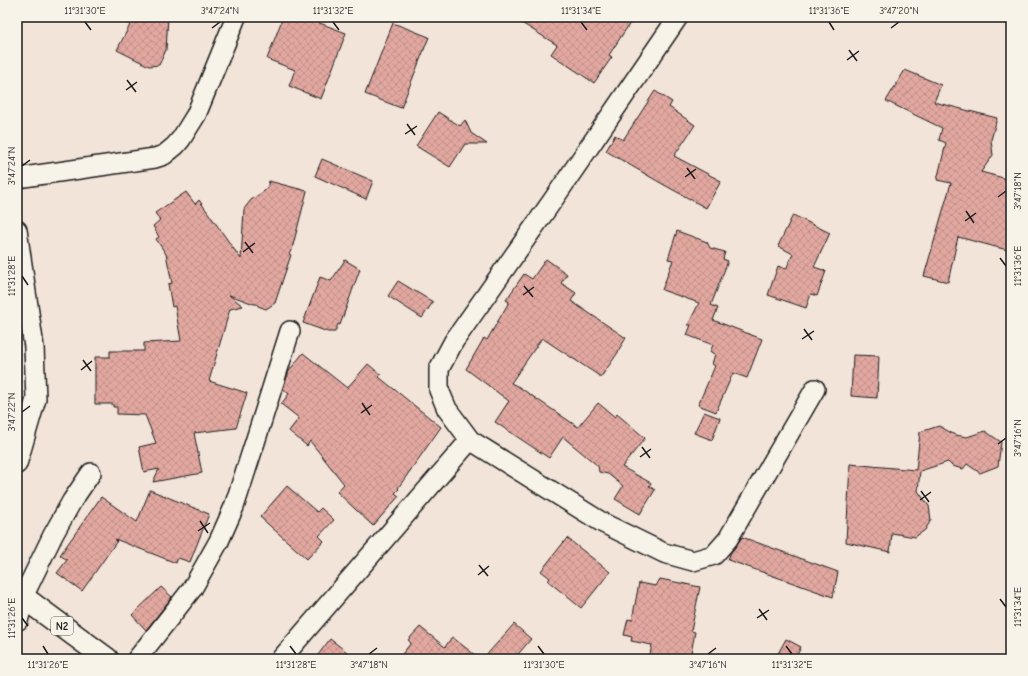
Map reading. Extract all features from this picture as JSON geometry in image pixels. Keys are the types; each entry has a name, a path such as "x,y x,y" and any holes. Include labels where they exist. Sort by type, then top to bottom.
{"main road":[{"path":"17,619 20,595"},
{"name":"N2","path":"20,595 107,659"}],"street":[{"path":"17,178 155,158 164,155 181,139 196,115 236,17"},
{"path":"678,17 554,200 454,341 439,369 439,390 447,409 470,440 603,523 664,553 693,561 714,554 728,539 814,389"},
{"path":"17,230 34,347 36,399 17,464"},
{"path":"137,659 192,589 219,541 236,500 290,331"},
{"path":"281,659 470,440"},
{"path":"20,595 72,501 91,473"}],"building":[{"path":"134,17 168,17 166,50 159,65 149,66 117,50"},
{"path":"283,17 304,17 346,33 321,99 289,86 295,70 267,59"},
{"path":"512,17 634,17 609,55 612,57 594,83 551,54 557,45"},
{"path":"393,23 429,37 401,108 365,94"},
{"path":"905,70 941,85 934,102 997,118 991,140 993,155 981,172 1011,180 1011,251 958,237 948,282 924,276 951,183 937,180 946,143 939,140 942,128 886,101"},
{"path":"655,91 672,102 669,107 695,125 674,156 721,181 706,208 606,151 615,135 623,140"},
{"path":"438,112 460,126 465,120 471,133 487,144 465,144 450,167 416,146"},
{"path":"322,159 373,181 366,199 315,176"},
{"path":"269,181 307,191 292,249 289,254 291,255 275,303 266,309 258,306 257,304 229,295 243,306 230,309 209,381 247,393 236,428 194,433 202,473 153,482 159,469 144,472 139,447 156,443 145,415 117,414 117,407 113,407 113,404 95,404 95,357 110,357 110,351 144,351 144,343 181,341 175,306 172,307 168,284 172,283 166,254 156,239 159,237 153,226 160,220 155,213 186,192 195,204 199,200 241,259 244,209 251,200 267,189"},
{"path":"793,215 830,233 814,267 826,271 817,296 811,294 806,308 768,295 778,266 786,269 793,254 778,246"},
{"path":"677,231 707,242 710,248 725,252 723,259 728,261 711,305 718,308 713,320 762,339 747,378 733,373 716,412 698,405 715,366 712,364 715,354 710,352 713,345 687,335 691,325 688,325 699,303 662,290 673,260 668,259"},
{"path":"546,259 567,274 561,283 576,293 571,301 626,338 601,377 542,338 511,383 578,427 598,403 615,417 617,414 645,438 622,467 651,483 649,486 655,490 640,514 615,499 623,486 608,474 599,472 598,466 563,437 549,458 495,422 509,401 466,369 484,338 487,340 509,302 506,300 524,274 532,279"},
{"path":"345,260 360,269 340,325 338,324 335,332 328,332 303,323 320,277 331,281"},
{"path":"398,281 433,302 422,318 388,296"},
{"path":"303,353 347,388 368,364 381,375 379,377 441,427 398,488 399,489 395,493 399,496 373,526 337,492 344,484 310,441 307,446 289,431 299,418 281,404 289,394 283,389 289,371"},
{"path":"853,355 879,356 877,398 851,396"},
{"path":"704,412 720,418 712,440 694,433"},
{"path":"939,426 955,435 967,437 985,431 1001,442 998,466 980,473 967,464 963,469 952,466 948,462 920,471 918,491 929,506 931,520 925,530 915,537 892,533 890,552 846,542 850,464 916,470 920,432"},
{"path":"287,486 317,512 321,508 334,520 319,536 324,541 307,559 260,517"},
{"path":"150,490 209,514 190,562 178,558 176,563 115,539 117,541 82,591 57,573 67,560 60,555 101,497 137,522"},
{"path":"742,537 838,572 833,597 728,560 730,554"},
{"path":"567,538 610,572 581,608 548,581 550,578 541,571"},
{"path":"660,579 700,587 691,631 695,632 690,659 649,659 652,645 631,641 632,637 624,635 628,619 632,620 639,583 656,586"},
{"path":"161,587 172,597 146,630 132,615"},
{"path":"514,624 531,639 514,659 483,659"},
{"path":"420,627 445,647 452,637 480,659 398,659 411,643 408,640"},
{"path":"330,639 356,659 315,659"},
{"path":"786,639 801,647 795,659 775,659"}]}
